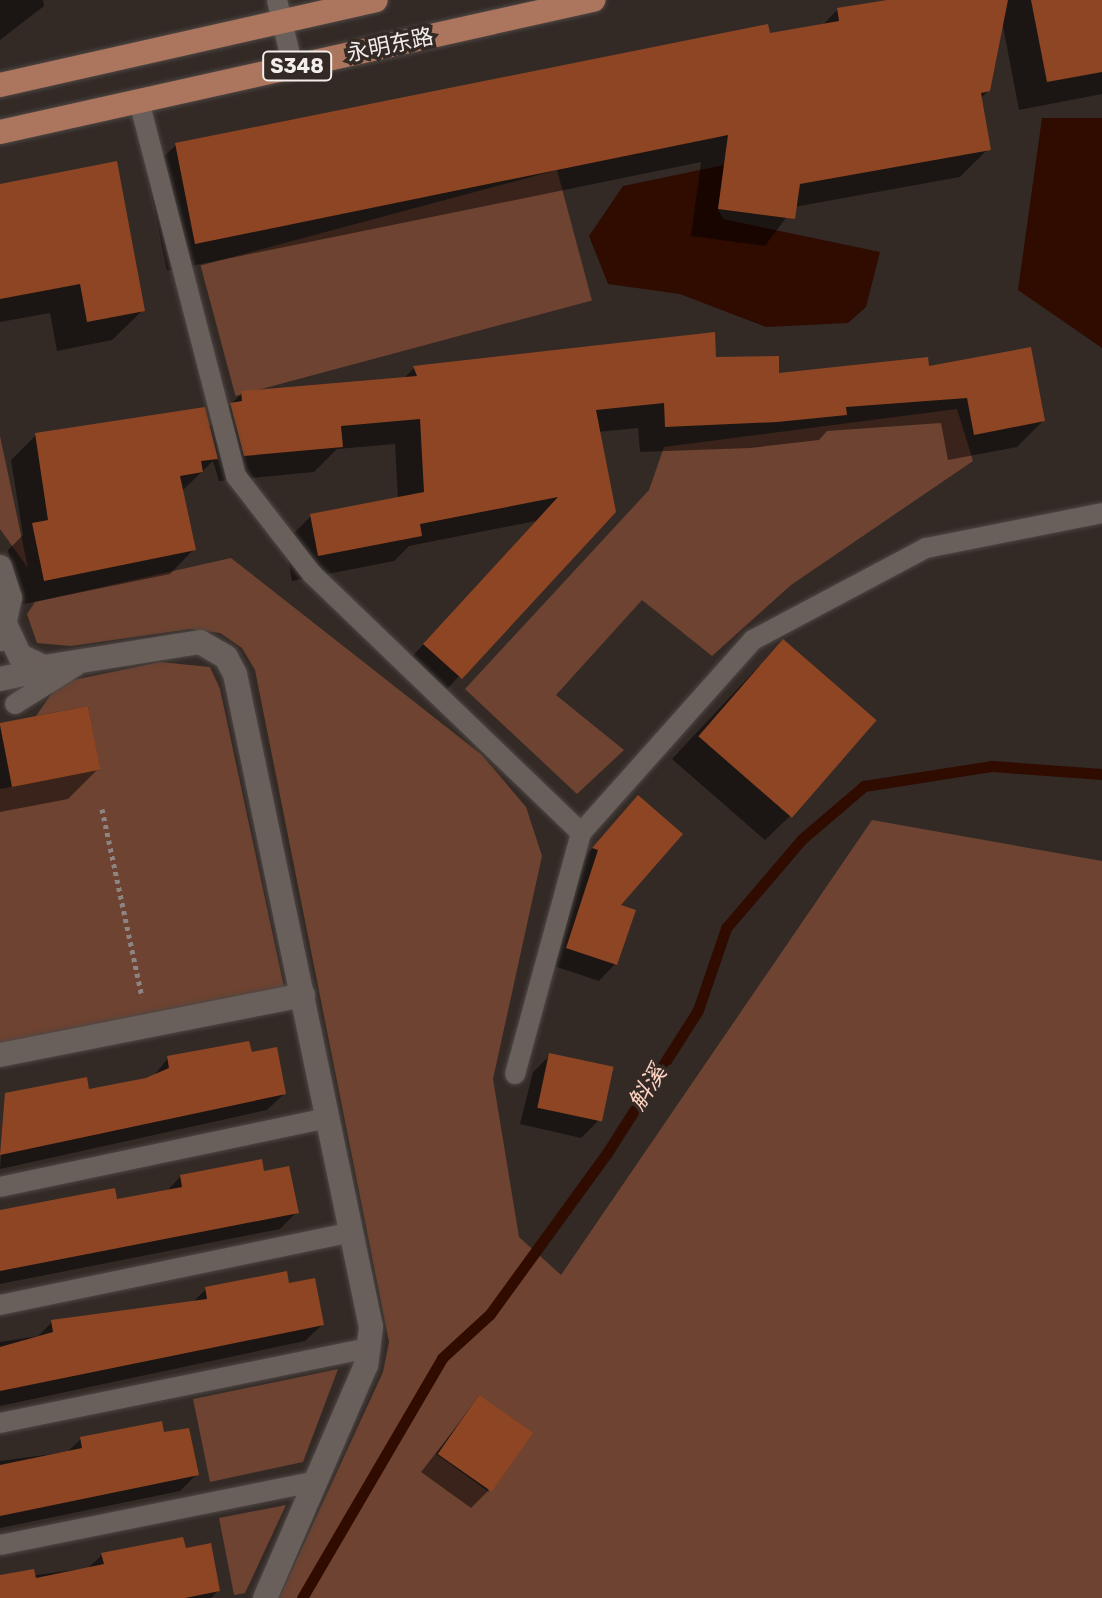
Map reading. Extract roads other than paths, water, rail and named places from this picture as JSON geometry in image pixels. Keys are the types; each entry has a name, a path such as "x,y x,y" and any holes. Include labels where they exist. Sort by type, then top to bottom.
{"main road":[{"name":"S348","path":"0,85 280,11 376,0"},
{"name":"永明东路","path":"0,132 593,0"}],"street":[{"path":"0,567 10,598 3,634 14,669 200,642 226,657 303,995 352,1232 370,1348 265,1598"},
{"path":"0,1055 303,995"}],"lane":[{"path":"280,11 293,67"},
{"path":"139,101 236,476 312,574 581,833"},
{"path":"515,1074 581,833 753,640 926,548 1102,513"},
{"path":"7,708 84,661"},
{"path":"7,708 14,669"},
{"path":"0,1187 328,1118"},
{"path":"0,1305 352,1232"},
{"path":"0,1423 370,1348"},
{"path":"0,1545 316,1481"}],"waterway":[{"name":"斛溪","path":"302,1598 442,1358 490,1314 607,1153 698,1010 726,928 802,839 864,786 992,766 1102,774"}]}
